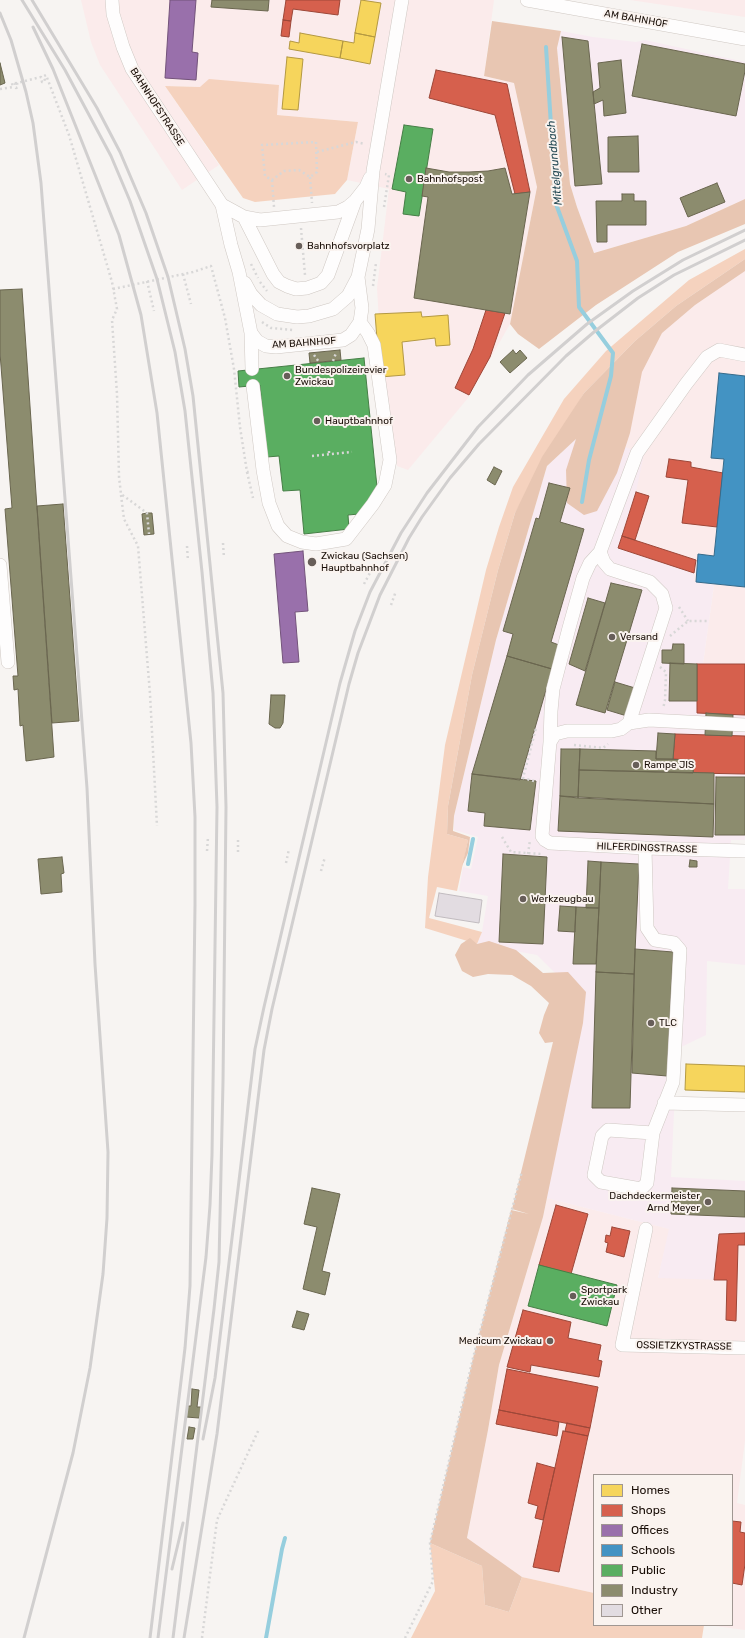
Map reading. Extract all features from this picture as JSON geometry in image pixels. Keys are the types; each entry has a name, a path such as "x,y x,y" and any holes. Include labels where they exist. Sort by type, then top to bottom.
{"street":[{"name":"BAHNHOFSTRASSE","path":"112,0 113,14 132,70 222,205"},
{"path":"239,272 251,294 261,305 277,314 297,317 309,316 329,311 348,296 358,277 368,229 373,171 402,0"},
{"name":"AM BAHNHOF","path":"527,0 548,2 745,38"},
{"path":"222,205 244,217 260,220 338,212 348,207 355,201 366,186 373,171"},
{"path":"244,217 272,274 279,282 290,287 307,288 321,283 328,275 355,201"},
{"path":"222,205 239,272 252,333 252,369"},
{"path":"253,386 263,470 269,503 278,526 287,536 302,542 316,544 346,539 373,504 385,485 390,460 374,345 360,322 362,308 358,277"},
{"name":"AM BAHNHOF","path":"252,333 257,341 266,346 312,344 343,340 351,335 360,322"},
{"path":"550,742 550,711 553,689 583,578 590,563 600,552 637,453 682,389 707,357 719,350 745,355"},
{"path":"600,552 604,562 610,569 650,582 662,594 666,608 629,723"},
{"path":"0,565 8,662"},
{"path":"550,742 555,734 567,731 612,731 621,729 629,723 649,720 745,725"},
{"name":"HILFERDINGSTRASSE","path":"550,742 542,836 550,843 745,851"},
{"path":"645,848 647,928 655,940 674,943 680,950 673,1082 653,1133 647,1183 641,1189 601,1182 594,1175 602,1136 608,1130 653,1133"},
{"path":"664,1103 745,1105"},
{"name":"OSSIETZKYSTRASSE","path":"646,1229 622,1345 745,1348"}],"path":[{"path":"0,89 13,87 12,84 15,83 16,88 18,87 17,83 41,77 42,82 45,81 44,76 46,75 69,135 113,289 117,309 112,320 117,394 119,477 124,519 138,546 150,694 157,826"},
{"path":"272,180 265,176 262,145 316,142 317,172 310,177"},
{"path":"317,152 356,142 377,146"},
{"path":"272,180 284,171 299,170 310,177"},
{"path":"310,177 311,188"},
{"path":"272,180 273,191"},
{"path":"113,289 183,274 211,266 225,318 234,369 246,472 253,498"},
{"path":"183,274 191,304"},
{"path":"147,281 154,311"},
{"path":"333,361 337,351"},
{"path":"313,354 319,362"},
{"path":"312,456 352,452"},
{"path":"246,472 263,470"},
{"path":"121,494 147,513 149,534"},
{"path":"222,543 224,558"},
{"path":"187,546 188,561"},
{"path":"364,584 371,571"},
{"path":"390,605 396,591"},
{"path":"677,604 688,621"},
{"path":"538,723 523,778 538,782"},
{"path":"207,851 208,837"},
{"path":"238,837 238,852"},
{"path":"286,863 290,849"},
{"path":"321,871 324,857"},
{"path":"405,1638 433,1581 430,1543 473,1358 522,1171"},
{"path":"202,1638 218,1520 259,1429"}],"shaded area":[{"path":"81,0 494,0 484,76 514,83 537,187 510,324 468,398 408,470 397,466 383,378 381,355 377,288 389,189 347,180 358,122 276,115 279,85 200,87 165,86 219,165 182,190 100,65 91,42"},
{"path":"630,0 745,0 745,17"},
{"path":"492,21 561,31 557,48 570,184 594,253 686,226 745,199 745,224 678,252 596,305 539,349 518,334 510,324 537,187 514,83 484,76"},
{"path":"561,31 593,37 636,42 645,40 745,62 745,199 686,226 594,253 570,184 557,48"},
{"path":"209,79 279,85 277,115 358,122 347,180 335,194 255,202 243,198 165,86 200,87"},
{"path":"745,249 745,259 676,306 635,341 584,393 515,513 498,570 472,675 448,806 447,834 468,840 457,891 437,887 429,918 482,932 477,944 425,928 428,877 445,745 486,570 513,487 564,399 606,351 689,280"},
{"path":"745,259 745,664 703,663 714,585 694,581 694,573 618,548 636,492 606,440 635,341"},
{"path":"745,259 745,271 695,305 662,333 642,372 630,433 617,473 597,511 584,515 567,503 566,470 576,439 547,466 496,640 454,816 453,831 470,837 468,853 462,866 468,840 447,834 448,806 472,675 498,570 515,513 542,457 584,393 635,341 676,306"},
{"path":"576,439 606,440 644,454 636,492 618,548 694,573 694,581 714,585 703,663 745,664 745,840 731,840 728,889 745,889 745,965 707,961 706,1035 677,1049 671,1177 745,1181 745,1233 729,1233 727,1280 658,1278 669,1229 547,1198 563,981 537,955 477,944 482,932 488,896 459,891 463,867 471,869 478,837 454,830 454,816 496,640 547,466"},
{"path":"470,938 477,944 489,941 516,950 543,973 568,972 586,992 583,1023 543,1217 499,1365 467,1538 522,1577 509,1612 485,1605 482,1566 430,1543 473,1358 511,1210 529,1214 512,1209 553,1042 545,1043 539,1033 549,1003 531,986 512,975 488,974 473,977 462,971 455,955 461,944"},
{"path":"547,1198 670,1229 658,1278 729,1233 745,1233 745,1441 737,1503 745,1505 745,1630 715,1626 733,1626 733,1474 593,1474 593,1593 522,1577 467,1539 499,1365 543,1217"},
{"path":"430,1543 482,1566 485,1605 509,1612 522,1577 593,1593 593,1626 704,1626 702,1638 411,1638 435,1591"}],"building: Homes":[{"path":"361,0 381,3 375,37 355,33"},
{"path":"300,33 343,41 340,58 289,49 290,41 299,43"},
{"path":"355,33 375,37 370,64 340,58 343,41 354,43"},
{"path":"287,57 303,59 298,110 282,109"},
{"path":"421,312 422,317 448,315 450,345 436,346 435,338 402,342 405,375 380,377 375,314"},
{"path":"686,1064 745,1066 745,1092 685,1090"}],"building: Shops":[{"path":"286,0 340,0 338,15 293,9 291,21 283,20"},
{"path":"283,20 291,21 289,37 281,36"},
{"path":"436,70 507,84 530,192 515,194 495,115 429,98"},
{"path":"486,310 505,313 490,357 469,395 455,388 473,349"},
{"path":"669,459 691,462 691,467 723,473 717,527 682,523 688,480 666,477"},
{"path":"636,492 649,496 635,540 622,536"},
{"path":"622,536 696,560 694,573 618,548"},
{"path":"697,664 745,664 745,715 697,713"},
{"path":"675,734 745,736 745,774 693,773 694,760 673,759"},
{"path":"556,1205 588,1214 571,1274 539,1265"},
{"path":"612,1227 630,1231 624,1257 606,1252 608,1243 605,1242 606,1235 610,1236"},
{"path":"745,1233 745,1245 738,1245 736,1321 726,1320 727,1280 714,1280 719,1234"},
{"name":"Medicum Zwickau","path":"523,1310 571,1322 568,1338 601,1345 598,1360 602,1361 599,1377 531,1365 530,1372 507,1367"},
{"path":"507,1369 598,1387 590,1428 499,1410"},
{"path":"499,1410 559,1422 557,1436 496,1424"},
{"path":"567,1423 590,1428 588,1436 565,1431"},
{"path":"563,1431 588,1436 559,1572 533,1567"},
{"path":"537,1463 555,1468 543,1520 535,1518 538,1506 528,1503"},
{"path":"733,1521 741,1522 740,1532 745,1533 745,1564 742,1585 733,1583"}],"building: Offices":[{"path":"170,0 196,0 192,52 198,53 196,80 165,78"},
{"path":"303,551 308,611 295,612 299,662 283,663 274,554"}],"building: Schools":[{"path":"719,373 745,376 745,587 696,582 698,554 714,556 724,459 711,458"}],"building: Public":[{"name":"Bahnhofspost","path":"404,125 433,129 419,216 403,214 406,192 392,189"},
{"name":"Hauptbahnhof","path":"364,358 377,487 359,514 348,515 349,529 304,534 300,490 283,491 279,456 267,457 260,385 239,387 238,371"},
{"name":"Sportpark Zwickau","path":"539,1265 617,1285 607,1326 528,1306"}],"building: Industry":[{"path":"212,0 269,0 268,11 211,7"},
{"path":"562,37 588,41 602,184 575,186"},
{"path":"642,44 745,64 736,116 632,96"},
{"path":"621,60 626,113 604,116 603,100 594,104 593,92 600,88 598,63"},
{"path":"0,63 5,83 0,85"},
{"path":"638,136 639,172 608,172 608,137"},
{"path":"426,168 449,172 469,172 505,168 512,194 530,192 510,314 414,298 428,197 422,196"},
{"path":"717,183 725,202 688,217 680,198"},
{"path":"622,194 634,194 634,201 646,201 646,225 607,225 607,242 597,242 596,201 622,201"},
{"path":"22,289 54,757 26,761 23,725 20,726 18,689 14,690 13,676 18,676 5,509 12,508 0,353 0,290"},
{"path":"340,350 341,360 310,363 309,353"},
{"path":"513,350 516,354 520,350 527,358 510,373 500,362"},
{"path":"494,467 502,471 495,485 487,480"},
{"path":"549,483 570,488 560,522 584,529 551,642 559,645 552,669 507,656 513,634 503,631 536,518 539,519"},
{"path":"63,504 79,721 52,723 37,506"},
{"path":"152,513 154,534 144,535 142,514"},
{"name":"Versand","path":"611,583 642,590 605,713 576,705"},
{"path":"588,598 605,603 585,671 569,664"},
{"path":"673,644 684,644 684,664 662,663 662,650 672,650"},
{"path":"507,656 552,669 520,780 472,774"},
{"path":"670,663 697,664 697,701 669,701"},
{"path":"615,682 635,688 627,716 607,710"},
{"path":"271,695 285,695 283,723 280,728 275,728 269,724"},
{"path":"706,713 733,715 732,736 705,735"},
{"path":"658,733 675,734 673,759 656,759"},
{"path":"561,749 580,749 578,798 560,796"},
{"name":"Rampe JIS","path":"580,749 656,751 656,759 694,760 693,773 579,770"},
{"path":"579,770 714,773 714,804 578,798"},
{"path":"472,774 536,781 530,830 484,826 485,813 468,811"},
{"path":"716,777 745,777 745,835 715,835"},
{"path":"560,796 714,804 713,837 558,831"},
{"name":"Werkzeugbau","path":"503,854 547,857 543,944 499,942"},
{"path":"62,857 64,873 61,874 62,892 41,894 38,859"},
{"path":"690,860 697,861 697,867 689,867"},
{"path":"588,861 601,862 599,908 586,908"},
{"path":"601,862 639,864 634,974 596,972"},
{"path":"560,906 576,907 575,932 558,931"},
{"path":"576,907 599,908 596,964 573,964"},
{"name":"TLC","path":"635,949 673,952 667,1076 632,1073"},
{"path":"596,972 634,974 630,1108 592,1108"},
{"path":"312,1188 340,1194 322,1271 330,1273 325,1295 303,1289 317,1227 304,1224"},
{"name":"Dachdeckermeister Arnd Meyer","path":"672,1188 745,1191 745,1217 671,1214"},
{"path":"297,1311 309,1314 304,1330 292,1327"},
{"path":"192,1389 199,1390 197,1407 201,1407 199,1418 186,1417 187,1406 191,1406"},
{"path":"189,1427 195,1428 193,1439 187,1439"}],"building: Other":[{"path":"439,893 482,900 479,923 435,916"}],"waterway":[{"name":"Mittelgrundbach","path":"546,47 556,204 577,261 579,307 613,353 611,376 589,460 582,502"},
{"name":"Mittelgrundbach","path":"468,864 473,839"},
{"name":"Mittelgrundbach","path":"266,1638 285,1538"}],"railway":[{"path":"22,0 65,70 111,156 130,201 157,279 175,352 185,411 213,693 217,807 210,1205 206,1257 158,1638"},
{"path":"32,0 97,108 120,152 146,213 168,277 185,349 193,396 223,693 226,807 223,1082 219,1262 173,1638"},
{"path":"0,13 11,40 26,92 33,123 41,183 87,788 95,964 108,1152 107,1218 103,1274 90,1368 73,1453 24,1638"},
{"path":"33,27 53,69 119,235 141,315 157,413 191,743 195,817 195,905 190,1286 185,1348 150,1638"},
{"path":"203,1439 215,1378 255,1049 340,683 355,631 370,592 401,533 427,493 478,427 528,375 587,324 633,291 683,260 745,230"},
{"path":"184,1638 217,1434 264,1050 272,1009 349,684 358,653 380,595 409,538 450,478 479,444 566,356 638,298 674,275 745,240"},
{"path":"172,1569 183,1523"}],"place":[{"name":"Bahnhofspost","path":"409,179"},
{"name":"Bahnhofsvorplatz","path":"299,246"},
{"name":"Bundespolizeirevier Zwickau","path":"287,376"},
{"name":"Hauptbahnhof","path":"317,421"},
{"name":"Zwickau (Sachsen) Hauptbahnhof","path":"312,562"},
{"name":"Versand","path":"612,637"},
{"name":"Rampe JIS","path":"636,765"},
{"name":"Werkzeugbau","path":"523,899"},
{"name":"TLC","path":"651,1023"},
{"name":"Dachdeckermeister Arnd Meyer","path":"708,1202"},
{"name":"Sportpark Zwickau","path":"573,1296"},
{"name":"Medicum Zwickau","path":"550,1341"}]}
